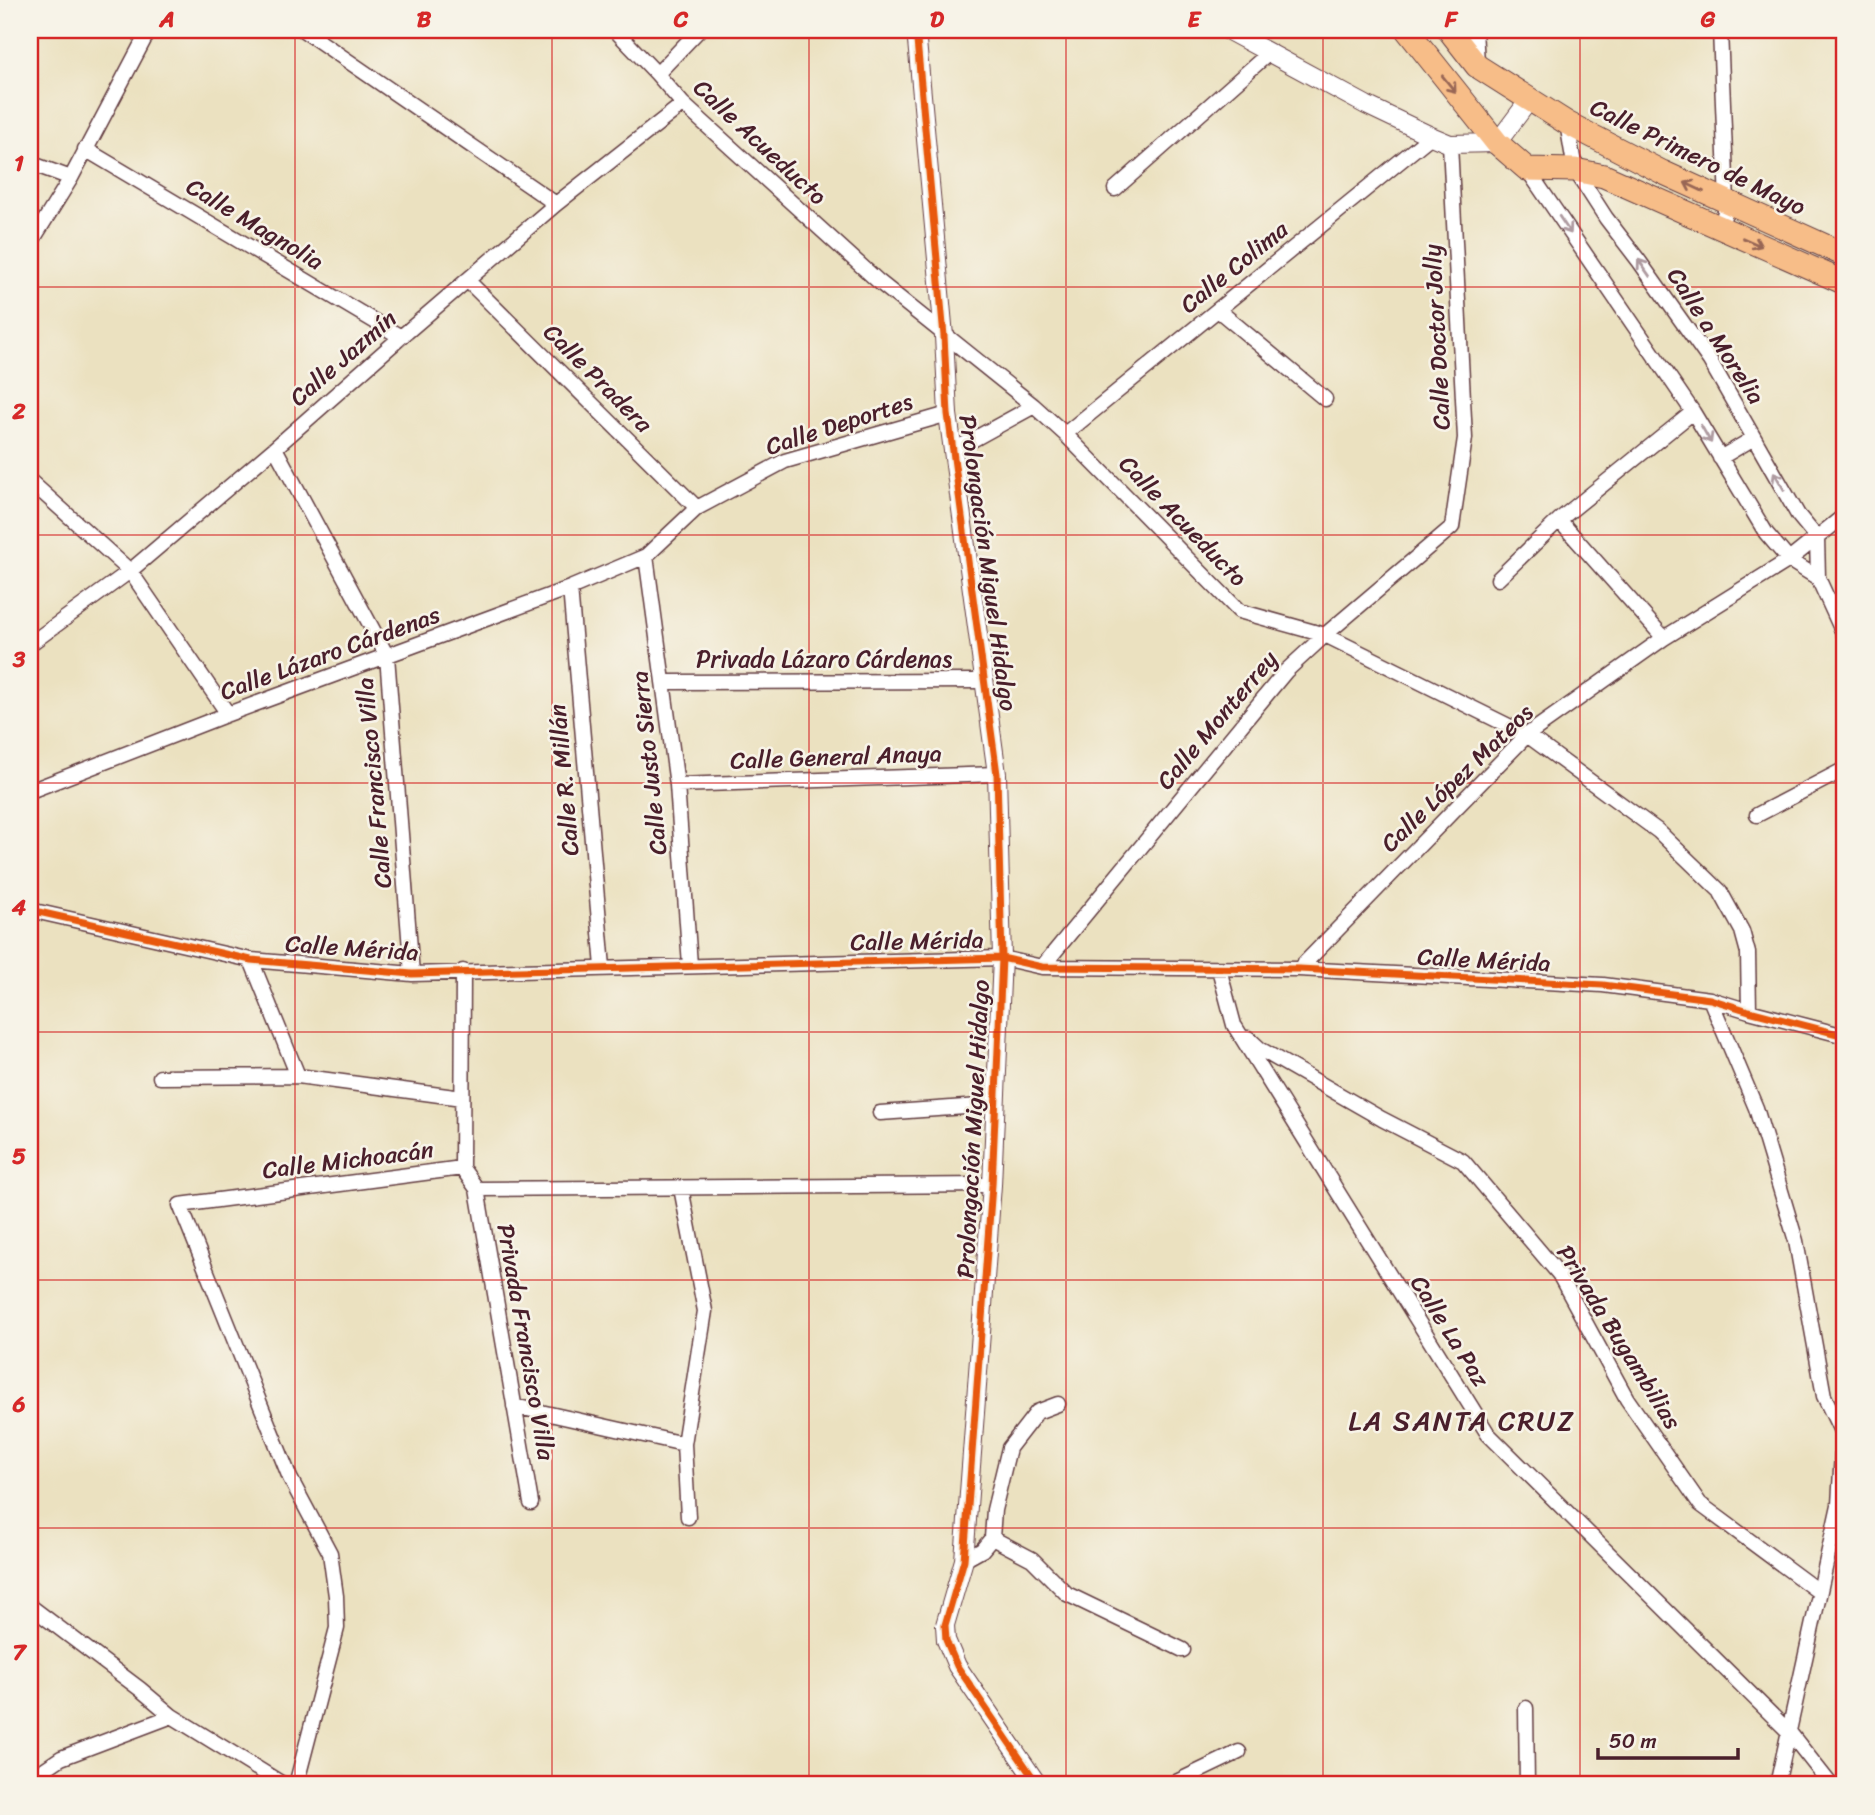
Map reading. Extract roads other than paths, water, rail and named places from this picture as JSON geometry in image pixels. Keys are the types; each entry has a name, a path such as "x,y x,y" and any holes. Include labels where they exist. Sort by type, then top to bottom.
{"main road":[{"path":"1407,30 1497,143 1527,169 1575,170 1604,176 1845,283"},
{"path":"1449,30 1477,66"},
{"name":"Calle Primero de Mayo","path":"1477,66 1567,123 1662,172 1845,255"}],"street":[{"path":"30,244 71,178 149,30"},
{"path":"303,30 556,204"},
{"name":"Calle Acueducto","path":"615,30 683,104 878,281 1065,434 1239,611 1325,635 1527,735 1658,831 1720,891 1742,931 1748,953 1749,1011"},
{"path":"657,74 699,30"},
{"name":"Prolongación Miguel Hidalgo","path":"916,30 944,336 948,414 997,774 1002,958 992,1185 964,1560 945,1625 946,1640 957,1667 1038,1785"},
{"path":"1227,30 1366,105 1450,144 1497,143 1530,99"},
{"path":"1475,30 1477,66"},
{"path":"1720,30 1727,203 1721,228"},
{"path":"1115,189 1269,53"},
{"name":"Calle Jazmín","path":"30,644 130,571 556,204 683,104"},
{"name":"Calle a Morelia","path":"1567,123 1575,170 1606,218 1710,361 1798,515 1816,538"},
{"name":"Calle Colima","path":"1065,434 1431,136"},
{"name":"Calle Doctor Jolly","path":"1450,144 1465,438 1452,527"},
{"name":"Calle Magnolia","path":"85,149 401,337"},
{"path":"30,163 71,178"},
{"path":"1527,169 1693,412 1766,533 1789,560 1818,578"},
{"name":"Calle Pradera","path":"467,280 697,508"},
{"path":"1218,310 1325,400"},
{"path":"954,450 1034,406"},
{"path":"1498,579 1559,520 1693,412"},
{"name":"Calle Deportes","path":"646,556 697,508 785,461 948,414"},
{"path":"1720,458 1754,438"},
{"name":"Calle Francisco Villa","path":"275,448 387,656 412,974"},
{"path":"30,481 130,571 228,714"},
{"name":"Calle López Mateos","path":"1298,969 1527,735 1664,638 1789,560 1845,514"},
{"path":"1559,520 1664,638"},
{"name":"Calle Monterrey","path":"1042,967 1286,671 1452,527"},
{"path":"1816,538 1818,578 1845,637"},
{"name":"Calle Lázaro Cárdenas","path":"30,791 228,714 570,589 646,556"},
{"name":"Calle Justo Sierra","path":"646,556 677,785 690,965"},
{"name":"Calle R. Millán","path":"570,589 603,967"},
{"name":"Privada Lázaro Cárdenas","path":"664,682 983,681"},
{"path":"1757,815 1845,769"},
{"name":"Calle General Anaya","path":"677,785 997,774"},
{"name":"Calle Mérida","path":"32,908 251,960 412,974 1002,958 1042,967 1298,969 1603,985 1710,999 1845,1036"},
{"path":"251,960 298,1076"},
{"name":"Calle La Paz","path":"1219,969 1234,1025 1488,1434 1790,1733 1831,1785"},
{"path":"462,1168 463,971"},
{"path":"1710,999 1756,1108 1796,1241 1824,1396 1843,1435 1842,1503 1819,1592 1777,1785"},
{"name":"Privada Bugambilias","path":"1234,1025 1260,1049 1382,1119 1463,1161 1559,1274 1627,1399 1700,1504 1819,1592"},
{"path":"160,1077 298,1076 463,1098"},
{"path":"880,1113 994,1105"},
{"name":"Calle Michoacán","path":"296,1785 337,1628 330,1553 290,1478 180,1205 462,1168 477,1188"},
{"path":"477,1188 992,1185"},
{"name":"Privada Francisco Villa","path":"477,1188 531,1503"},
{"path":"681,1188 705,1311 684,1444 688,1517"},
{"path":"964,1560 982,1550 992,1538 995,1510 1009,1448 1037,1412 1058,1404"},
{"path":"514,1406 684,1444"},
{"path":"992,1538 1032,1559 1067,1594 1183,1650"},
{"path":"30,1606 172,1716 284,1785"},
{"path":"1526,1708 1527,1785"},
{"path":"30,1779 61,1758 172,1716"},
{"path":"1170,1785 1239,1752"}],"district":[{"name":"LA SANTA CRUZ","path":"1462,1420"}]}
